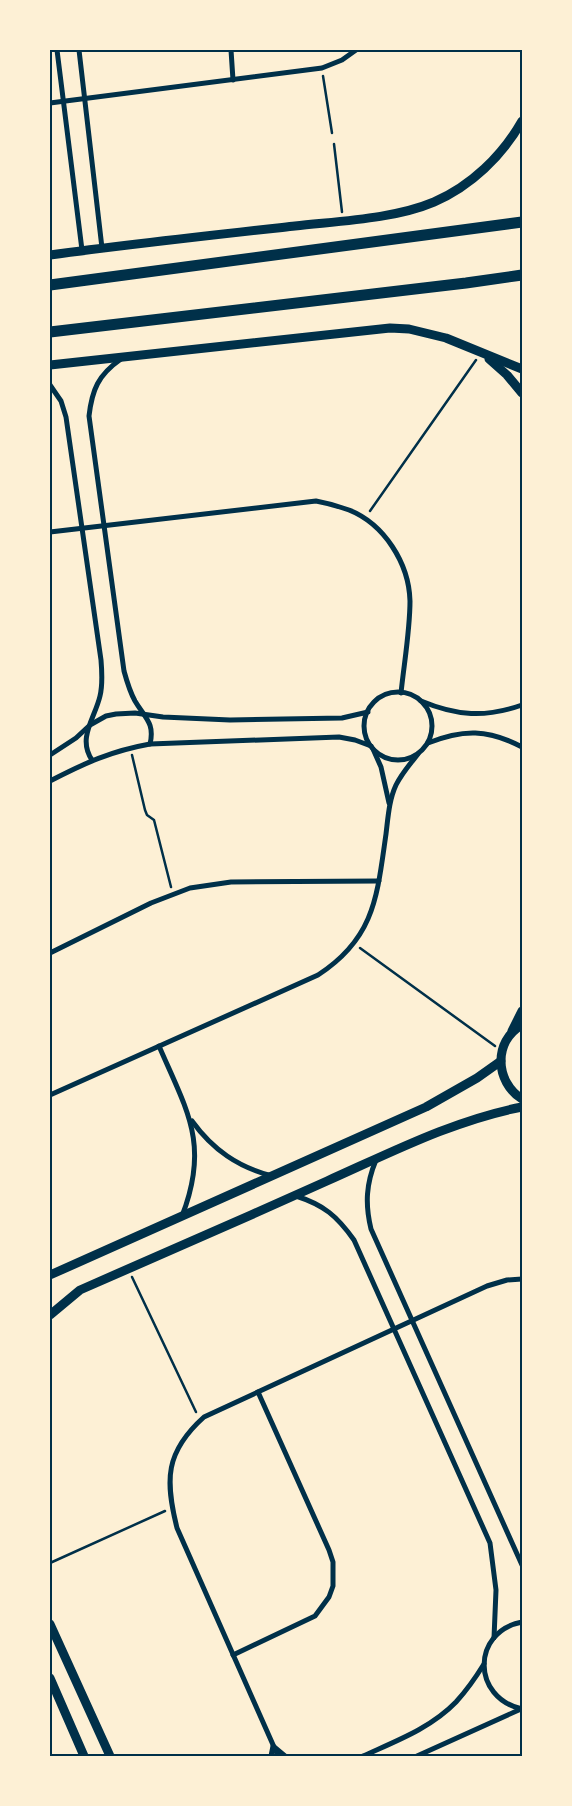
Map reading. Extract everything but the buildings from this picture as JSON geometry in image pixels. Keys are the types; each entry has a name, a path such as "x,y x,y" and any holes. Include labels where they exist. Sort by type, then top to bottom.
{"main road":[{"path":"50,285 522,222"},
{"path":"50,332 522,275"}],"street":[{"path":"57,50 82,250"},
{"path":"79,50 102,248"},
{"path":"231,50 234,80"},
{"path":"50,103 322,68 342,60 356,50"},
{"path":"50,254 400,213 434,202 464,184 492,161 504,148 522,121"},
{"path":"50,365 390,328 428,333 446,338 522,369"},
{"path":"481,352 507,375 522,393"},
{"path":"124,356 109,367 98,381 91,398 89,416 124,671 128,687 152,728 150,744"},
{"path":"50,385 61,401 66,417 102,677 101,694 97,710 86,732 86,746 92,760"},
{"path":"50,532 316,502 334,504 351,511 365,519 392,546 401,562 407,580 410,601 401,692"},
{"path":"390,806 387,786 381,767 366,736 365,726 368,712 380,698 401,692 412,695 441,709 463,714 485,714 506,711 522,705"},
{"path":"421,701 430,713 432,728 428,743"},
{"path":"50,755 76,738 90,725 106,716 125,712 164,717 230,720 342,718 368,712"},
{"path":"50,1095 318,976 334,965 354,944 369,918 379,881 390,806 395,787 405,769 428,743 447,735 467,732 487,734 507,739 522,747"},
{"path":"50,781 92,760 150,744 330,737 355,740 372,747 383,756 395,760 407,759 418,754"},
{"path":"50,953 150,903 173,894 210,884 231,882 379,881"},
{"path":"522,1011 502,1051 500,1061 505,1080 510,1089 522,1099"},
{"path":"511,1034 522,1025"},
{"path":"160,1046 190,1119 194,1138 196,1158 194,1178 182,1216"},
{"path":"50,1275 426,1107 468,1083 500,1061"},
{"path":"50,1315 80,1290 376,1159 442,1130 500,1111 522,1107"},
{"path":"190,1119 202,1136 228,1158 252,1170 272,1176"},
{"path":"376,1159 369,1176 366,1193 367,1211 371,1228 522,1565"},
{"path":"296,1195 329,1211 343,1224 354,1240 490,1543 496,1590 494,1638"},
{"path":"278,1756 177,1528 172,1507 169,1477 180,1443 190,1429 204,1417 487,1286 507,1280 522,1279"},
{"path":"233,1654 315,1616 329,1597 333,1586 333,1562 329,1550 258,1392"},
{"path":"521,1709 509,1705 494,1694 485,1677 484,1664 488,1646 502,1629 522,1622"},
{"path":"50,1624 110,1756"},
{"path":"363,1756 419,1730 439,1717 461,1696 484,1664"},
{"path":"50,1678 84,1756"},
{"path":"417,1756 521,1709"},
{"path":"271,1756 273,1746"},
{"path":"273,1746 285,1756"}],"path":[{"path":"322,68 332,133"},
{"path":"334,144 343,220"},
{"path":"365,519 481,352"},
{"path":"130,748 146,815 154,820 173,894"},
{"path":"354,944 502,1051"},
{"path":"129,1269 200,1421"},
{"path":"50,1563 172,1507"}]}
